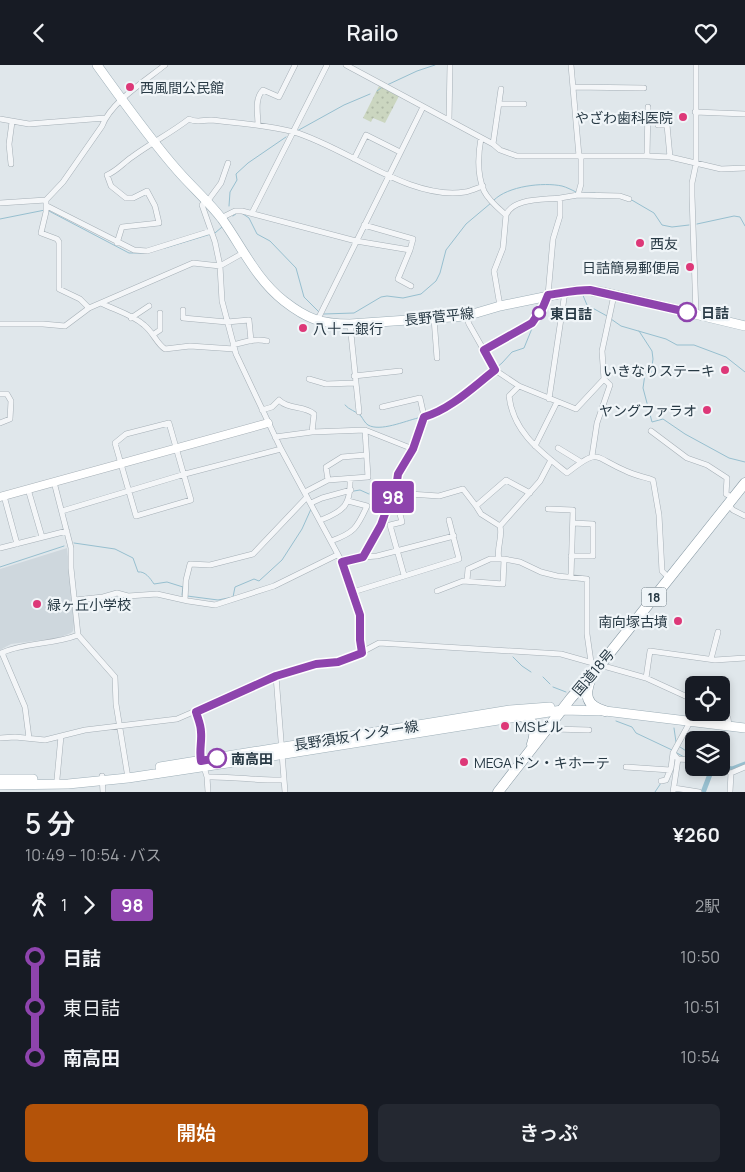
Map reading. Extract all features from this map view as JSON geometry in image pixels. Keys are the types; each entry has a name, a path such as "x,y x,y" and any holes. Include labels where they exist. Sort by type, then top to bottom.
{"highway":[{"name":"国道18号","path":"498,792 596,665 669,578 728,500 745,483"},
{"path":"596,665 587,696 593,706 605,711"},
{"path":"519,716 529,719 535,729 535,736 528,754"}],"main road":[{"name":"長野菅平線","path":"97,65 178,171 221,218 269,289 300,313 319,315 334,324 466,316 548,295 590,290 745,326"},
{"name":"長野須坂インター線","path":"2,785 68,784 281,751 510,710 553,707 562,710"},
{"name":"長野須坂インター線","path":"281,751 562,710 605,711 745,728"},
{"name":"長野須坂インター線","path":"2,785 57,779 102,778"}],"street":[{"path":"89,308 80,299 59,289 59,242 58,239 41,233 46,207 102,126 105,117 123,99 165,65"},
{"path":"258,125 257,99 260,93 263,90 279,97 295,65"},
{"path":"252,213 327,65"},
{"path":"346,65 493,144 500,150 517,156 670,157 720,169 745,168"},
{"path":"448,120 450,65"},
{"path":"571,65 580,156 581,184 578,195"},
{"path":"696,65 696,164 692,183 696,315"},
{"path":"573,87 644,88"},
{"path":"493,144 501,89"},
{"path":"498,104 524,104"},
{"path":"319,315 423,107"},
{"path":"647,156 648,107"},
{"path":"695,112 745,114"},
{"path":"0,119 29,124 48,124 105,117"},
{"path":"118,243 122,227 159,223 155,206 147,191 133,198 126,197 111,186 107,175 115,172 133,157 189,119 193,122 207,120 258,125 293,132 389,176 428,190 465,192 483,186"},
{"path":"12,122 9,144 12,164"},
{"path":"658,125 667,125 670,157"},
{"path":"354,159 366,135 400,152"},
{"path":"481,138 478,155 483,186 492,202 506,215"},
{"path":"228,163 220,183 202,205 212,233 220,266 220,287 226,321 234,347 268,423 342,562 360,615 362,653"},
{"path":"500,306 494,271 503,248 506,215 509,208 517,203 578,195 629,199"},
{"path":"484,350 532,323 543,307 548,295 553,239 560,216 560,198"},
{"path":"0,203 46,207 134,250 147,251 212,233"},
{"path":"221,218 235,211 252,213 356,241 410,250"},
{"path":"364,225 413,239 398,279 411,286"},
{"path":"0,324 66,326 89,308 192,263 220,266 243,253"},
{"path":"549,399 565,292"},
{"path":"592,456 597,423 610,385 604,379 602,351 614,295"},
{"path":"101,303 144,325 154,334 160,345 165,349 190,346 234,347 251,341 267,341"},
{"path":"131,318 149,307"},
{"path":"183,310 184,318 226,321 249,319 251,341"},
{"path":"154,334 160,330 160,313"},
{"path":"466,316 495,370 519,386 557,403 576,409 604,379"},
{"path":"434,318 437,358"},
{"path":"350,324 358,412"},
{"path":"424,417 437,413 495,370"},
{"path":"354,376 400,371"},
{"path":"309,379 326,384 355,383"},
{"path":"519,386 509,396 510,404 523,435 567,473 592,456 601,457 626,471 653,480 658,515 662,571 669,578"},
{"path":"0,394 7,394 9,396 11,414 10,419 0,423"},
{"path":"382,407 420,398 424,417 413,449 398,474 395,494 402,522 390,525 404,575"},
{"path":"262,410 272,407 279,400 284,404 310,411 314,414 312,432"},
{"path":"534,446 557,403"},
{"path":"170,423 191,500 136,515 121,465 115,443 126,434 170,423"},
{"path":"17,544 2,497 268,423"},
{"path":"275,437 312,432 366,430 413,449"},
{"path":"184,600 190,564 210,565 253,554 306,494 328,481 368,477 366,430"},
{"path":"651,431 687,458 707,465 722,474 726,478 726,494 733,510 745,516"},
{"path":"558,448 581,462"},
{"path":"62,511 185,474 281,449"},
{"path":"328,481 326,467 342,457 366,455"},
{"path":"500,527 540,481 551,461"},
{"path":"321,520 338,514 342,510 348,501 351,490 350,479"},
{"path":"476,506 506,480 530,493"},
{"path":"54,482 71,548 78,635 115,677 116,704 128,775"},
{"path":"28,489 42,537"},
{"path":"395,494 439,496 462,489 481,514 500,527 502,538 498,555 502,559 503,584 462,581 437,591"},
{"path":"311,503 351,490"},
{"path":"363,557 381,525 390,500 395,494"},
{"path":"331,541 348,535 360,522 367,506 348,501"},
{"path":"548,509 573,510 571,577"},
{"path":"353,592 459,559 450,520"},
{"path":"571,555 593,556 593,524 573,523"},
{"path":"0,548 67,531"},
{"path":"342,562 377,556 454,536"},
{"path":"74,599 103,597 117,593 128,596 157,593 215,605 274,586 337,555"},
{"path":"467,581 468,569 490,559 520,562 541,572 557,576 587,579 587,634 596,665"},
{"path":"712,659 718,632"},
{"path":"29,738 25,707 1,653 13,647 54,642 78,635"},
{"path":"0,738 15,737 45,740 85,730 166,721 196,712 276,676 316,664 344,660 362,653 379,643 561,654 646,678 685,696"},
{"path":"646,678 650,651 712,659 745,658"},
{"path":"276,676 285,792"},
{"path":"196,712 201,729 199,751 207,777 208,792"},
{"path":"728,721 729,726"},
{"path":"661,781 666,780 673,753 690,722"},
{"path":"554,729 589,730"},
{"path":"57,779 62,736"},
{"path":"673,753 678,759 685,759"},
{"path":"678,759 674,790 698,792"},
{"path":"626,767 670,770"},
{"path":"730,792 731,773 745,767"},
{"path":"207,777 232,777 261,781 284,780"},
{"path":"102,778 103,792"}],"shaded area":[{"name":"緑ヶ丘小学校","path":"67,548 75,619 73,631 58,638 11,644 0,650 0,569"}],"green space":[{"path":"379,86 399,96 385,123 373,118 371,122 363,118"}],"waterway":[{"path":"387,85 435,65"},
{"path":"377,91 381,88"},
{"path":"297,131 344,105 370,94"},
{"path":"229,206 230,192 237,180 236,174 248,163 286,137"},
{"path":"494,200 508,191 536,185 562,186 576,192"},
{"path":"584,193 595,193"},
{"path":"630,199 654,213 662,225 672,227 689,225"},
{"path":"324,314 354,313 381,297 403,298 421,294 436,281 446,250 466,224 491,203"},
{"path":"0,219 45,210"},
{"path":"49,211 129,253 144,253"},
{"path":"233,216 237,213"},
{"path":"243,214 249,218 257,234 270,241 296,268 304,297 320,313"},
{"path":"697,224 734,216 740,217 745,226"},
{"path":"215,233 222,227"},
{"path":"165,248 211,234"},
{"path":"582,293 587,305 607,316"},
{"path":"541,314 547,304"},
{"path":"611,319 621,326 666,339 677,345 694,345 726,357 745,372"},
{"path":"496,368 512,352 524,348 533,326"},
{"path":"639,331 652,351 651,374 645,374 643,388 652,422 663,419 685,434 729,458 745,462"},
{"path":"449,401 481,378"},
{"path":"345,405 373,427 386,427 418,418"},
{"path":"354,491 360,490 369,494"},
{"path":"370,493 389,493"},
{"path":"187,596 218,600 233,597 235,587 254,579 259,581 282,560 302,529 311,509"},
{"path":"74,543 115,549 133,558 138,572 145,574 154,584 167,582 183,587 182,595"},
{"path":"0,567 64,546"},
{"path":"513,657 531,672"},
{"path":"543,677 550,684"},
{"path":"553,687 566,692"},
{"path":"616,721 632,727 636,733 672,750"},
{"path":"674,728 676,742"},
{"path":"680,747 685,750"},
{"path":"677,753 684,757"},
{"path":"674,767 675,759"},
{"path":"730,769 745,764"},
{"path":"704,790 709,776"},
{"path":"655,792 661,783"}],"bus line":[{"name":"98","path":"217,758 201,761 199,751 202,735 196,712 276,676 316,664 338,662 362,653 360,615 342,562 363,557 381,525 390,500 395,495 398,474 413,449 424,417 437,413 495,370 484,350 532,323 543,307 548,295 590,290 687,312"}],"place":[{"name":"西風間公民館","path":"130,87"},
{"name":"やざわ歯科医院","path":"683,117"},
{"name":"西友","path":"640,243"},
{"name":"日詰簡易郵便局","path":"690,267"},
{"name":"日詰","path":"687,312"},
{"name":"東日詰","path":"539,313"},
{"name":"八十二銀行","path":"303,328"},
{"name":"いきなりステーキ","path":"725,370"},
{"name":"ヤングファラオ","path":"707,410"},
{"name":"緑ヶ丘小学校","path":"37,604"},
{"name":"南向塚古墳","path":"678,621"},
{"name":"MSビル","path":"505,726"},
{"name":"南高田","path":"217,758"},
{"name":"MEGAドン・キホーテ","path":"464,762"}]}
